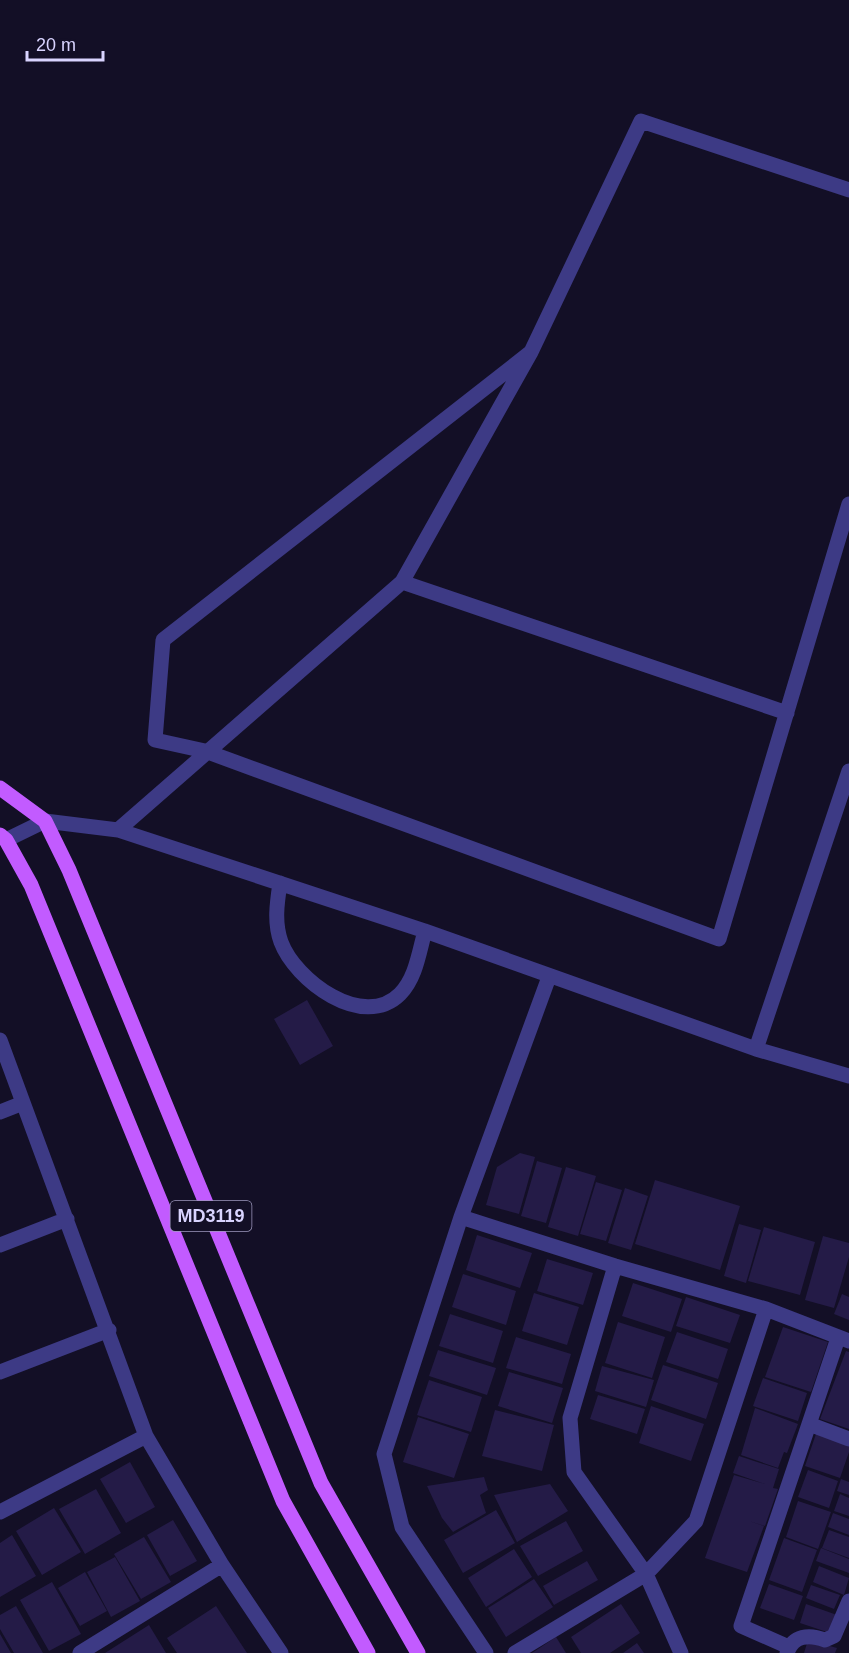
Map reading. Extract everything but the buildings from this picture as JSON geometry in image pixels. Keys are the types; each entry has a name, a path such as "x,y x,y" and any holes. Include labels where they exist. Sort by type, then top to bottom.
{"main road":[{"name":"MD3119","path":"0,788 45,821 69,870 321,1483 418,1653"},
{"name":"MD3119","path":"3,838 31,885 283,1501 368,1653"}],"street":[{"path":"118,830 205,751 402,582 531,352 641,120 849,190"},
{"path":"531,352 163,640 155,740 205,751 719,939 849,504"},
{"path":"402,582 787,713"},
{"path":"756,1049 849,771"},
{"path":"3,838 45,821 118,830 425,931 756,1049 849,1076"},
{"path":"280,883 276,915 281,943 302,972 316,986 338,1000 358,1006 379,1005 399,995 411,978 425,931"},
{"path":"486,1653 402,1527 384,1454 461,1217 549,977"},
{"path":"0,1040 109,1330 146,1436 222,1565 281,1653"},
{"path":"0,1112 23,1103"},
{"path":"461,1217 615,1266 766,1309 844,1340 809,1424 741,1626 788,1650 801,1637 813,1635 825,1640 834,1636 849,1601"},
{"path":"0,1245 67,1219"},
{"path":"615,1266 570,1418 574,1473 646,1574 681,1653"},
{"path":"515,1653 646,1574 696,1521 766,1309"},
{"path":"0,1372 109,1330"},
{"path":"809,1424 849,1439"},
{"path":"0,1512 146,1436"},
{"path":"81,1653 222,1565"}]}
